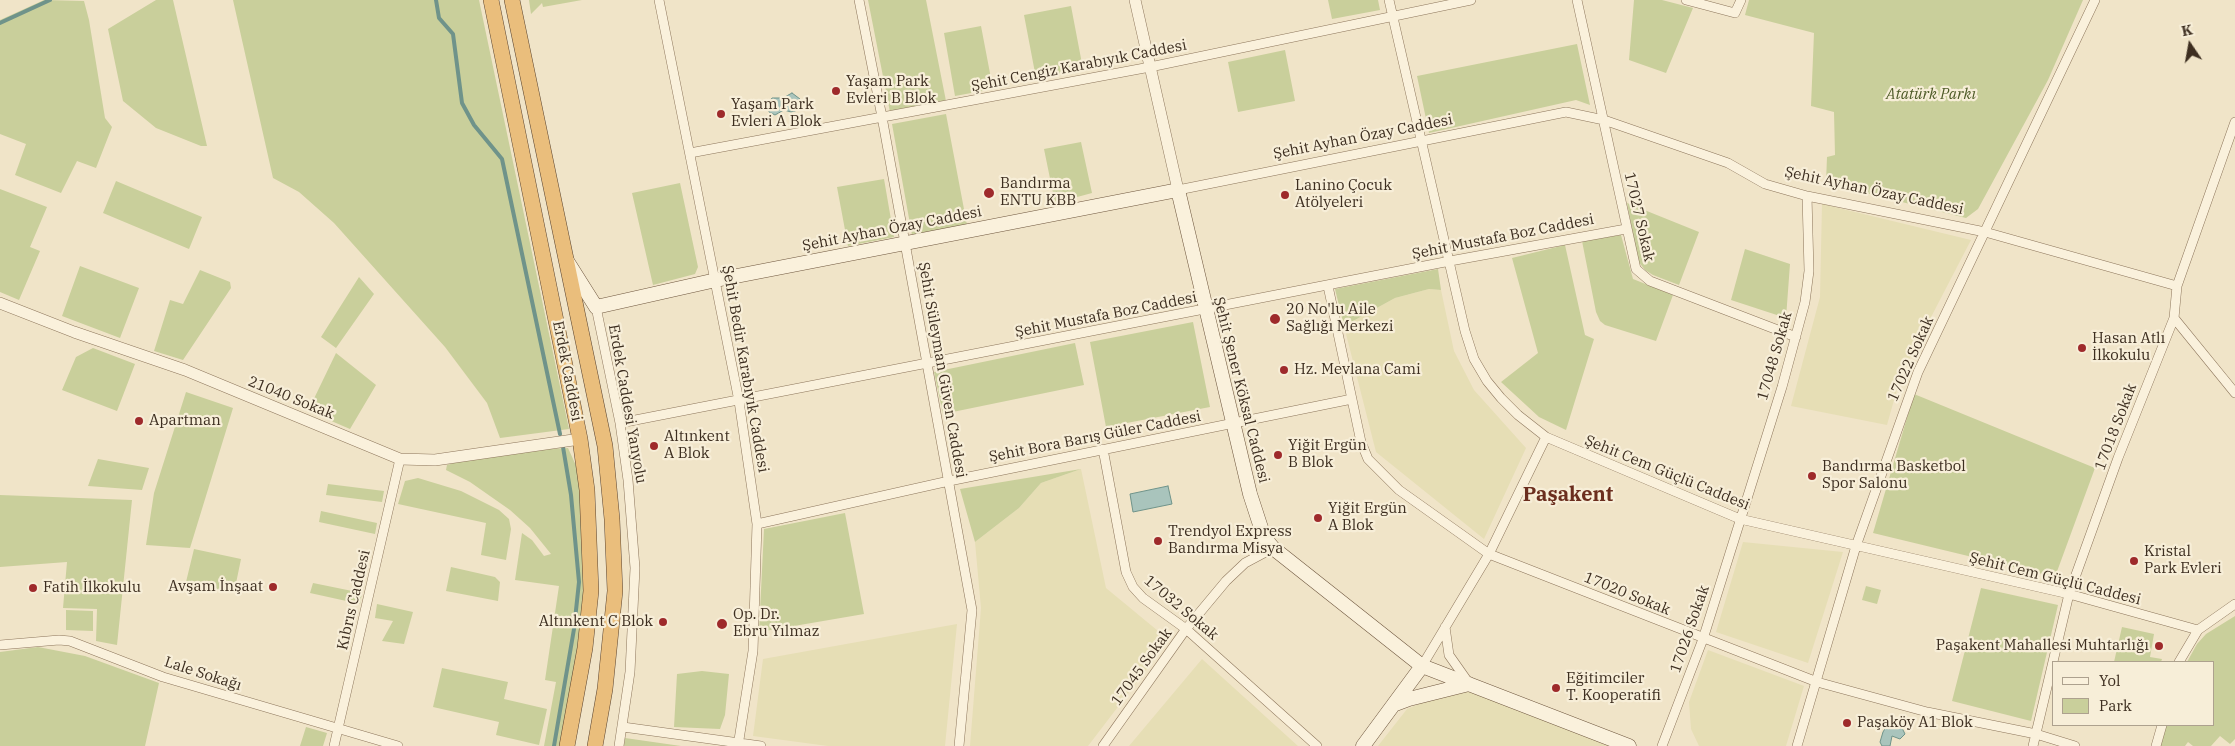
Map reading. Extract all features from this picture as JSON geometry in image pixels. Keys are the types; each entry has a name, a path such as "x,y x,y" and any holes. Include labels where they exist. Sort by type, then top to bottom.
{"highway":[{"name":"Erdek Caddesi","path":"491,0 580,439 587,490 591,591 585,648 566,746"},
{"name":"Erdek Caddesi","path":"512,0 605,446 612,519 615,591 605,688 595,746"}],"main road":[{"name":"Şehit Ayhan Özay Caddesi","path":"596,307 716,280 1178,190"},
{"name":"Şehit Şener Köksal Caddesi","path":"1178,190 1233,423 1264,538 1273,548 1422,666 1629,746"},
{"path":"566,259 596,307"},
{"path":"1363,746 1422,666"},
{"path":"1392,706 1409,699 1469,684"}],"street":[{"name":"Şehit Bedir Karabıyık Caddesi","path":"659,0 739,401 757,524 753,651 739,744"},
{"name":"Şehit Süleyman Güven Caddesi","path":"859,0 928,364 972,610 959,746"},
{"name":"Şehit Şener Köksal Caddesi","path":"1135,0 1178,190"},
{"name":"Şehit Cem Güçlü Caddesi","path":"1389,0 1465,331 1474,359 1487,382 1501,398 1518,415 1546,437 1740,520 2069,594 2198,630"},
{"name":"Şehit Cengiz Karabıyık Caddesi","path":"690,153 1150,67 1471,0"},
{"name":"17027 Sokak","path":"1577,0 1633,263 1639,274 1796,337"},
{"path":"1686,0 1736,13 1741,0"},
{"name":"17022 Sokak","path":"1797,746 1856,546 1890,446 1918,372 1986,232 2094,0"},
{"name":"Şehit Ayhan Özay Caddesi","path":"1178,190 1421,143 1566,112 1604,120 1728,164 1765,184 1807,196 1986,232 2177,286"},
{"name":"17018 Sokak","path":"2053,661 2069,594 2118,458 2174,318 2177,286 2232,143 2235,122"},
{"name":"17048 Sokak","path":"1740,520 1805,302 1809,271 1807,196"},
{"name":"Şehit Mustafa Boz Caddesi","path":"620,423 1450,261 1626,229"},
{"name":"17020 Sokak","path":"1328,286 1361,442 1368,460 1399,490 1489,554 1817,682 1927,712 2036,734 2075,746"},
{"name":"21040 Sokak","path":"0,303 74,332 185,370 400,459 435,460 580,439"},
{"name":"Erdek Caddesi Yanyolu","path":"596,307 620,423 628,480 635,568 630,672 620,746"},
{"path":"2174,318 2235,393"},
{"name":"Şehit Bora Barış Güler Caddesi","path":"757,524 949,481 1352,400"},
{"path":"1422,666 1489,554 1546,437"},
{"name":"17032 Sokak","path":"1103,449 1129,580 1143,598 1186,629 1316,746"},
{"name":"Kıbrıs Caddesi","path":"334,746 400,459"},
{"name":"17026 Sokak","path":"1662,746 1703,639 1740,520"},
{"name":"17045 Sokak","path":"1103,746 1186,629 1226,581 1245,563 1273,548"},
{"path":"2180,661 2198,630 2235,604"},
{"path":"1445,627 1448,654 1469,684"},
{"name":"Lale Sokağı","path":"0,645 59,640 70,641 163,677 398,746"},
{"name":"17018 Sokak","path":"2032,746 2052,666"},
{"path":"2156,746 2162,726"},
{"path":"623,727 761,746"}],"shaded area":[{"path":"1822,204 1971,240 1901,375 1887,425 1791,406 1820,297"},
{"path":"1429,289 1441,290 1454,351 1474,390 1526,448 1484,539 1376,452 1344,326 1395,298"},
{"path":"1081,469 1106,588 1169,640 1088,746 970,746 981,608 975,542 1019,508 1041,483"},
{"path":"1743,542 1843,552 1808,663 1716,632"},
{"path":"957,624 945,746 828,746 753,736 763,659"},
{"path":"1708,650 1804,686 1786,746 1699,746 1691,729 1689,702"},
{"path":"1202,659 1298,746 1129,746"},
{"path":"1465,689 1622,746 1378,746 1407,709 1441,695"}],"green space":[{"path":"44,0 84,1 89,20 105,118 112,127 96,168 77,161 61,193 15,175 26,144 0,134 0,20"},
{"path":"156,0 173,0 207,146 201,146 156,128 123,101 108,29"},
{"path":"233,0 479,0 569,429 500,438 487,403 445,347 334,223 299,192 273,178"},
{"path":"529,0 582,0 543,7 542,3 531,14"},
{"path":"868,0 926,0 946,101 890,112"},
{"path":"1328,0 1378,0 1380,10 1332,19"},
{"path":"1634,0 1662,0 1693,8 1666,73 1629,60"},
{"name":"Atatürk Parkı","path":"1749,0 2083,0 2048,80 1978,209 1966,218 1826,183 1827,157 1835,155 1834,112 1811,106 1814,33 1745,15"},
{"path":"1071,6 1083,69 1036,78 1024,15"},
{"path":"981,26 993,89 955,96 944,33"},
{"path":"1577,44 1590,105 1576,100 1429,133 1417,76"},
{"path":"1285,50 1295,101 1238,112 1228,62"},
{"path":"946,114 967,225 912,235 892,124"},
{"path":"1081,142 1092,193 1055,203 1044,149"},
{"path":"884,179 894,237 848,246 837,187"},
{"path":"116,181 202,217 189,249 103,213"},
{"path":"680,183 698,267 695,274 653,285 632,193"},
{"path":"0,189 47,207 30,247 40,251 19,300 0,292"},
{"path":"1627,203 1699,232 1679,285 1653,275 1645,270 1638,261"},
{"path":"1621,235 1633,279 1673,295 1656,341 1605,325 1600,321 1596,312 1582,241"},
{"path":"1565,245 1585,335 1594,339 1566,430 1539,417 1501,382 1538,353 1512,258"},
{"path":"1745,249 1790,264 1786,318 1731,300"},
{"path":"80,266 139,288 120,338 62,316"},
{"path":"1438,269 1441,290 1429,289 1395,298 1344,326 1335,289"},
{"path":"200,270 230,282 231,288 183,360 154,351 170,300 183,304"},
{"path":"359,277 374,294 336,348 321,337"},
{"path":"1193,322 1210,407 1106,427 1090,342"},
{"path":"1075,343 1084,385 943,414 934,372"},
{"path":"93,348 135,364 117,411 62,390 76,357"},
{"path":"336,353 376,385 350,429 308,411"},
{"path":"186,392 233,408 190,548 146,545 154,493"},
{"path":"1914,394 2095,468 2055,577 1873,533"},
{"path":"568,448 578,470 586,562 580,654 561,746 544,746 556,682 545,680 559,586 515,580 522,533 532,540 544,556 551,554 530,528 510,510 470,482 446,470 447,465 453,463 511,451"},
{"path":"98,459 149,468 142,490 88,486"},
{"path":"1081,469 1041,483 1019,508 975,542 960,489"},
{"path":"418,478 461,491 499,510 509,519 511,529 506,560 481,555 486,523 398,504 405,481"},
{"path":"328,484 384,491 382,502 326,495"},
{"path":"0,495 132,500 117,645 96,641 97,609 63,608 67,562 0,567"},
{"path":"321,511 377,523 375,534 319,522"},
{"path":"845,513 864,614 759,632 764,529"},
{"path":"194,549 241,559 234,593 186,582"},
{"path":"451,567 495,577 500,582 498,601 446,591"},
{"path":"313,583 362,593 360,604 310,593"},
{"path":"1866,586 1881,590 1877,604 1862,600"},
{"path":"1981,588 2058,605 2031,721 1952,701"},
{"path":"377,604 413,612 404,644 382,641 393,621 375,618"},
{"path":"66,610 93,611 93,631 66,630"},
{"path":"2235,616 2235,739 2230,744 2220,736 2211,746 2193,746 2188,742 2185,746 2160,746 2165,726 2215,726 2215,661 2188,661 2197,644 2206,634"},
{"path":"2122,627 2154,634 2150,657 2162,659 2161,661 2114,661"},
{"path":"38,647 85,656 159,683 145,746 0,746 0,652"},
{"path":"442,668 508,682 504,699 547,709 539,745 496,735 499,722 433,707"},
{"path":"702,671 729,674 725,715 720,729 674,727 677,674"},
{"path":"306,727 327,733 323,746 300,746"},
{"path":"625,738 681,746 624,746"}],"water":[{"path":"792,93 800,99 801,106 798,110 791,112 784,110 775,115 769,112 768,104 772,98 783,98"},
{"path":"1168,486 1172,504 1133,512 1130,494"},
{"path":"1886,727 1902,728 1905,734 1900,739 1892,736 1890,746 1882,746 1880,742 1883,732"}],"waterway":[{"path":"0,23 50,0"},
{"path":"436,0 439,18 453,34 462,103 474,125 502,159 560,434"},
{"path":"554,746 574,629 579,582 571,495 563,447"}],"place":[{"name":"Yaşam Park Evleri B Blok","path":"836,91"},
{"name":"Yaşam Park Evleri A Blok","path":"721,114"},
{"name":"Bandırma ENTU KBB","path":"989,193"},
{"name":"Lanino Çocuk Atölyeleri","path":"1285,195"},
{"name":"20 No'lu Aile Sağlığı Merkezi","path":"1275,319"},
{"name":"Hasan Atlı İlkokulu","path":"2082,348"},
{"name":"Hz. Mevlana Cami","path":"1284,370"},
{"name":"Apartman","path":"139,421"},
{"name":"Altınkent A Blok","path":"654,446"},
{"name":"Yiğit Ergün B Blok","path":"1278,455"},
{"name":"Bandırma Basketbol Spor Salonu","path":"1812,476"},
{"name":"Yiğit Ergün A Blok","path":"1318,518"},
{"name":"Trendyol Express Bandırma Misya","path":"1158,541"},
{"name":"Kristal Park Evleri","path":"2134,561"},
{"name":"Avşam İnşaat","path":"273,587"},
{"name":"Fatih İlkokulu","path":"33,588"},
{"name":"Altınkent C Blok","path":"663,622"},
{"name":"Op. Dr. Ebru Yılmaz","path":"722,624"},
{"name":"Paşakent Mahallesi Muhtarlığı","path":"2159,646"},
{"name":"Eğitimciler T. Kooperatifi","path":"1556,688"},
{"name":"Paşaköy A1 Blok","path":"1847,723"}],"district":[{"name":"Paşakent","path":"1568,495"}]}
